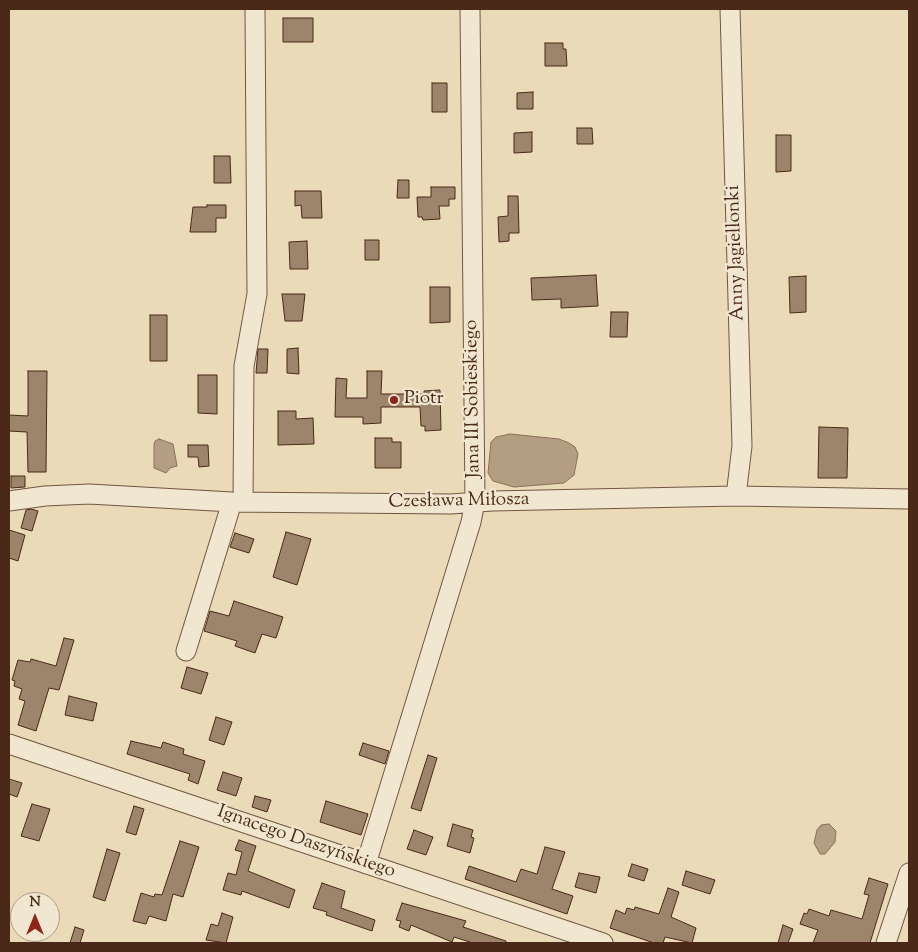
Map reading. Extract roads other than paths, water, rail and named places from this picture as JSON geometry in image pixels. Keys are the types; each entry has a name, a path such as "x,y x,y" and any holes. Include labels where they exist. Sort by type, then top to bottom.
{"street":[{"path":"186,651 237,502 244,366 257,294 255,9"},
{"name":"Jana III Sobieskiego","path":"366,864 471,522 475,502 470,9"},
{"name":"Anny Jagiellonki","path":"730,9 742,446 736,496"},
{"name":"Czesława Miłosza","path":"9,500 89,494 237,502 442,504 736,496 909,499"},
{"name":"Ignacego Daszyńskiego","path":"9,744 603,943"},
{"path":"886,943 909,873"}],"place":[{"name":"Piotr","path":"394,400"}]}
